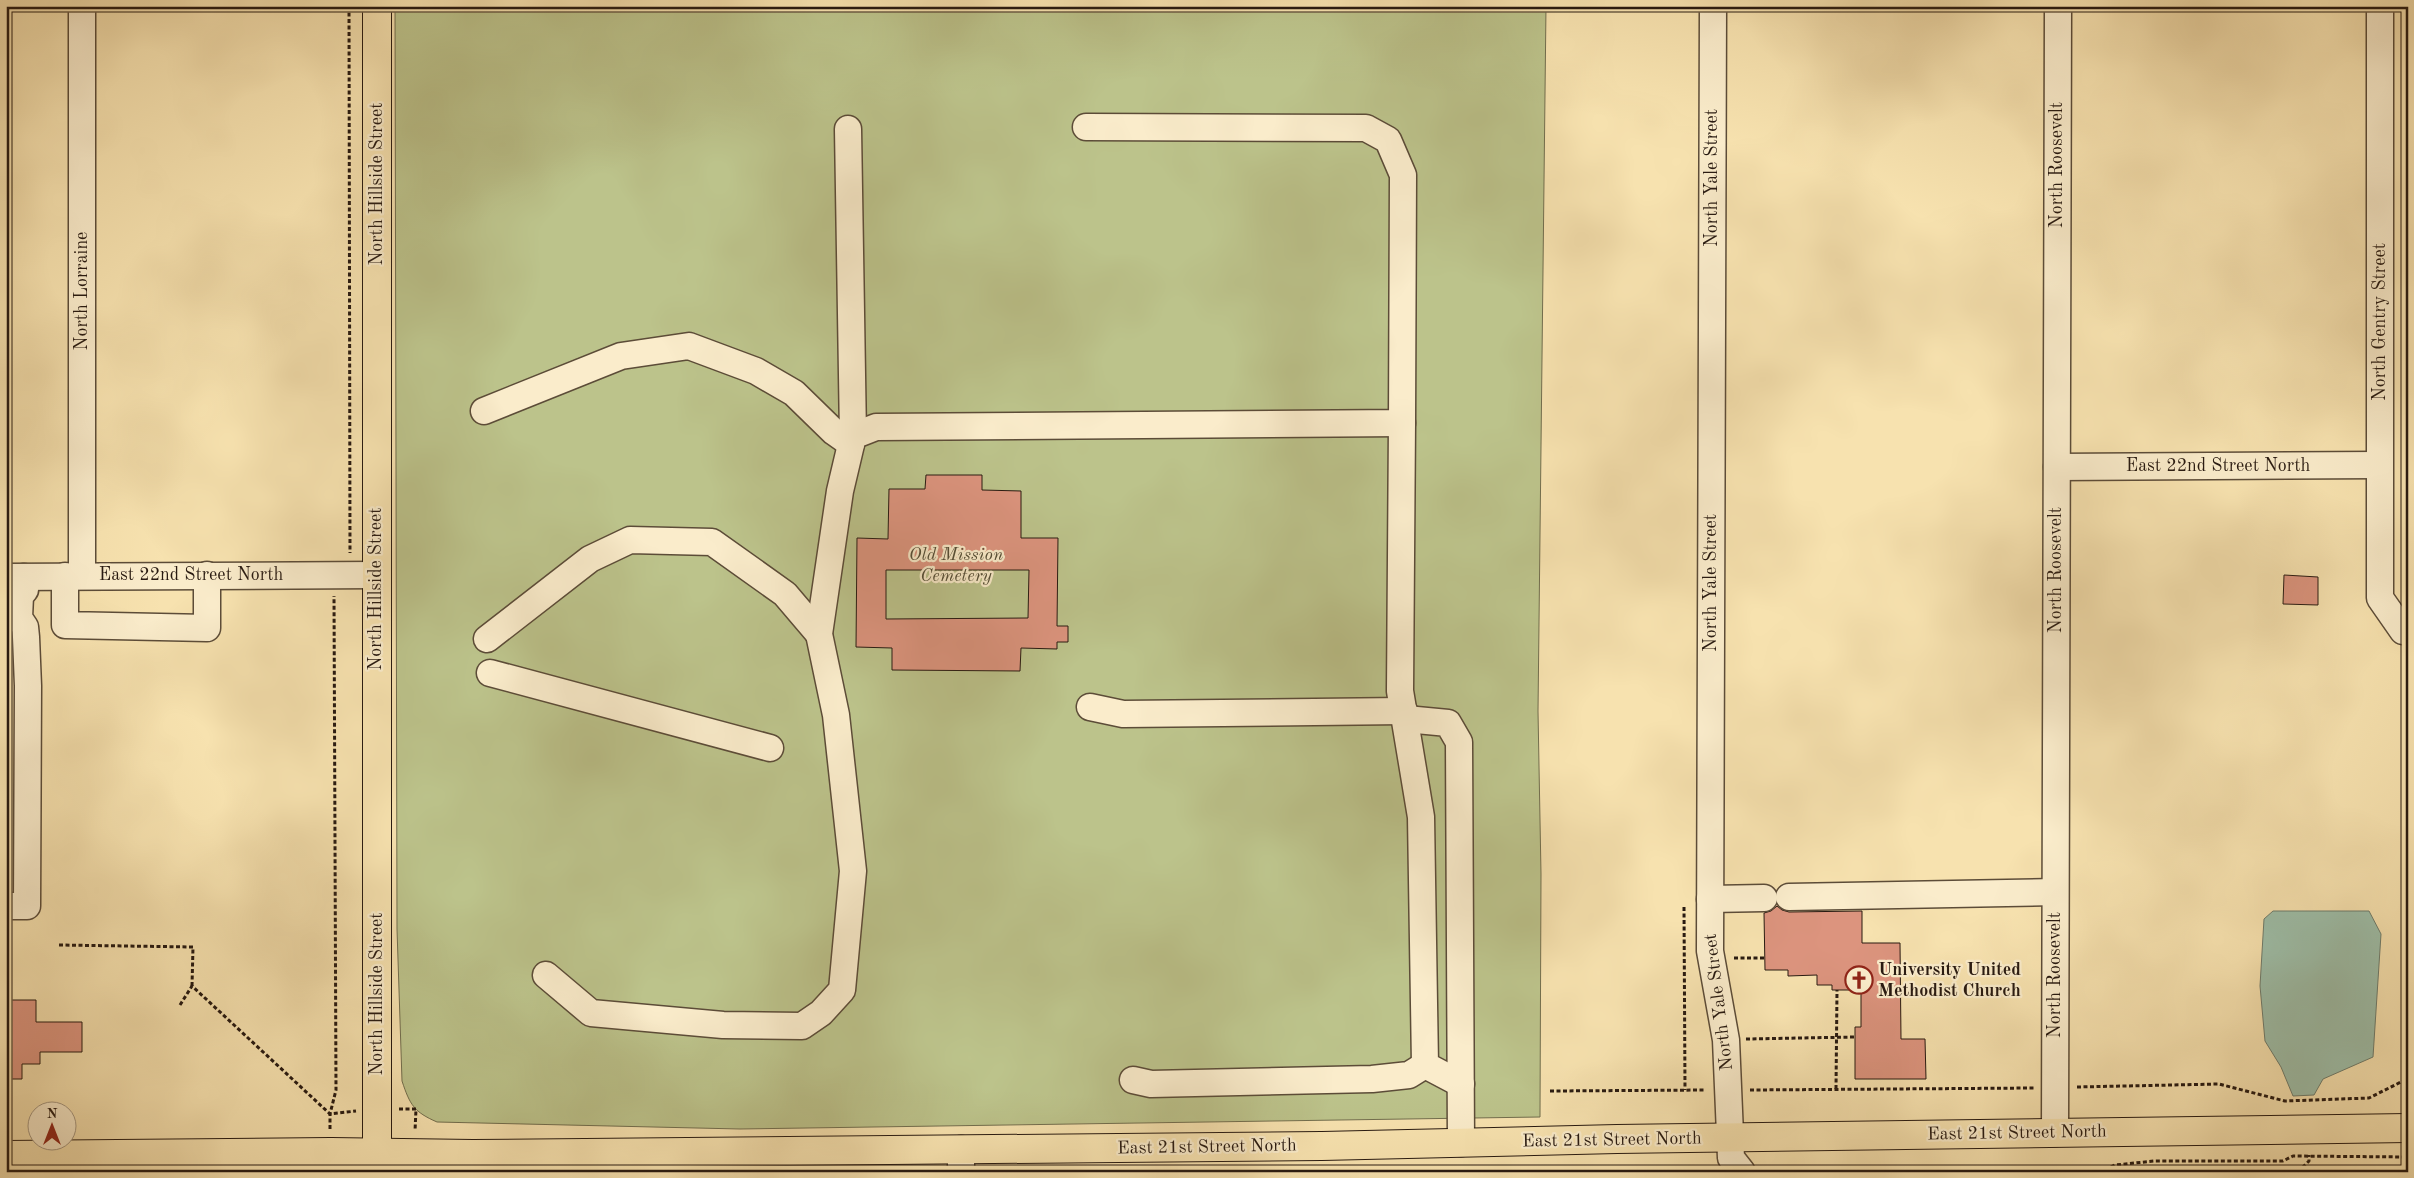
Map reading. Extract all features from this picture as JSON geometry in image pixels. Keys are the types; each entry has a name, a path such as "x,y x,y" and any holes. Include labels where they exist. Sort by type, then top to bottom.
{"main road":[{"name":"North Hillside Street","path":"377,6 377,1163"},
{"name":"East 21st Street North","path":"6,1155 194,1163 260,1153 377,1163 961,1160 1461,1143 1730,1160 2055,1133 2408,1128"},
{"path":"260,1153 288,1172"}],"street":[{"name":"North Lorraine","path":"64,625 73,576 82,6"},
{"name":"North Yale Street","path":"1713,6 1710,951 1726,1040 1730,1160"},
{"name":"North Roosevelt","path":"2055,1133 2058,6"},
{"name":"North Gentry Street","path":"2380,6 2380,598 2403,631"},
{"path":"1086,127 1366,128 1388,140 1403,175 1400,691 1421,817 1425,1066"},
{"path":"546,975 591,1013 723,1025 802,1026 821,1013 842,990 853,871 836,715 819,634 840,491 852,440 848,129"},
{"path":"484,411 620,356 689,346 756,371 794,393 834,432 852,440"},
{"path":"852,440 876,427 1402,423"},
{"name":"East 22nd Street North","path":"2056,467 2379,464"},
{"path":"487,639 590,560 630,540 712,542 786,594 819,634"},
{"path":"21,632 64,625 207,628 207,575"},
{"name":"East 22nd Street North","path":"18,581 73,576 376,575"},
{"path":"6,906 27,906 21,632 18,581"},
{"path":"490,673 770,748"},
{"path":"1090,707 1123,714 1405,715 1448,724 1458,742 1461,1143"},
{"path":"1710,899 2055,892"},
{"path":"1133,1080 1151,1084 1372,1080 1409,1075 1425,1066"},
{"path":"1425,1066 1461,1084"}],"path":[{"path":"1684,907 1685,1090"},
{"path":"59,945 193,947 192,986 180,1005"},
{"path":"192,986 330,1114"},
{"path":"1836,1089 1837,990"},
{"path":"1743,1039 1855,1038"},
{"path":"1550,1091 2055,1088 2219,1084 2285,1102 2369,1098 2403,1081 2408,1081"},
{"path":"2099,1172 2115,1164 2154,1161 2283,1161 2292,1156 2408,1156"}],"green space":[{"name":"Old Mission Cemetery","path":"395,6 1546,6 1538,711 1541,874 1540,1117 740,1129 437,1122 418,1111 411,1102 402,1081 397,929"}],"shaded area":[{"path":"2273,911 2369,911 2381,934 2373,1057 2323,1079 2314,1095 2293,1096 2281,1067 2265,1041 2260,986 2264,919"}],"building":[{"path":"926,475 982,475 982,490 1021,491 1021,538 1058,538 1057,626 1068,626 1068,642 1057,642 1057,649 1021,648 1020,671 892,670 892,648 856,647 857,538 888,539 889,489 925,489","holes":["886,570 1029,570 1028,618 886,619"]},
{"path":"2284,575 2318,577 2318,605 2283,604"},
{"name":"University United Methodist Church","path":"1777,906 1789,912 1862,911 1862,943 1900,943 1901,1039 1925,1039 1926,1079 1855,1079 1855,1027 1861,1027 1861,990 1832,990 1832,985 1817,985 1817,975 1788,976 1788,970 1765,970 1764,913 1771,911"},
{"path":"6,1000 36,1000 36,1022 82,1022 82,1052 40,1052 40,1064 22,1064 22,1079 6,1079"}],"place":[{"name":"University United Methodist Church","path":"1859,980"}]}
